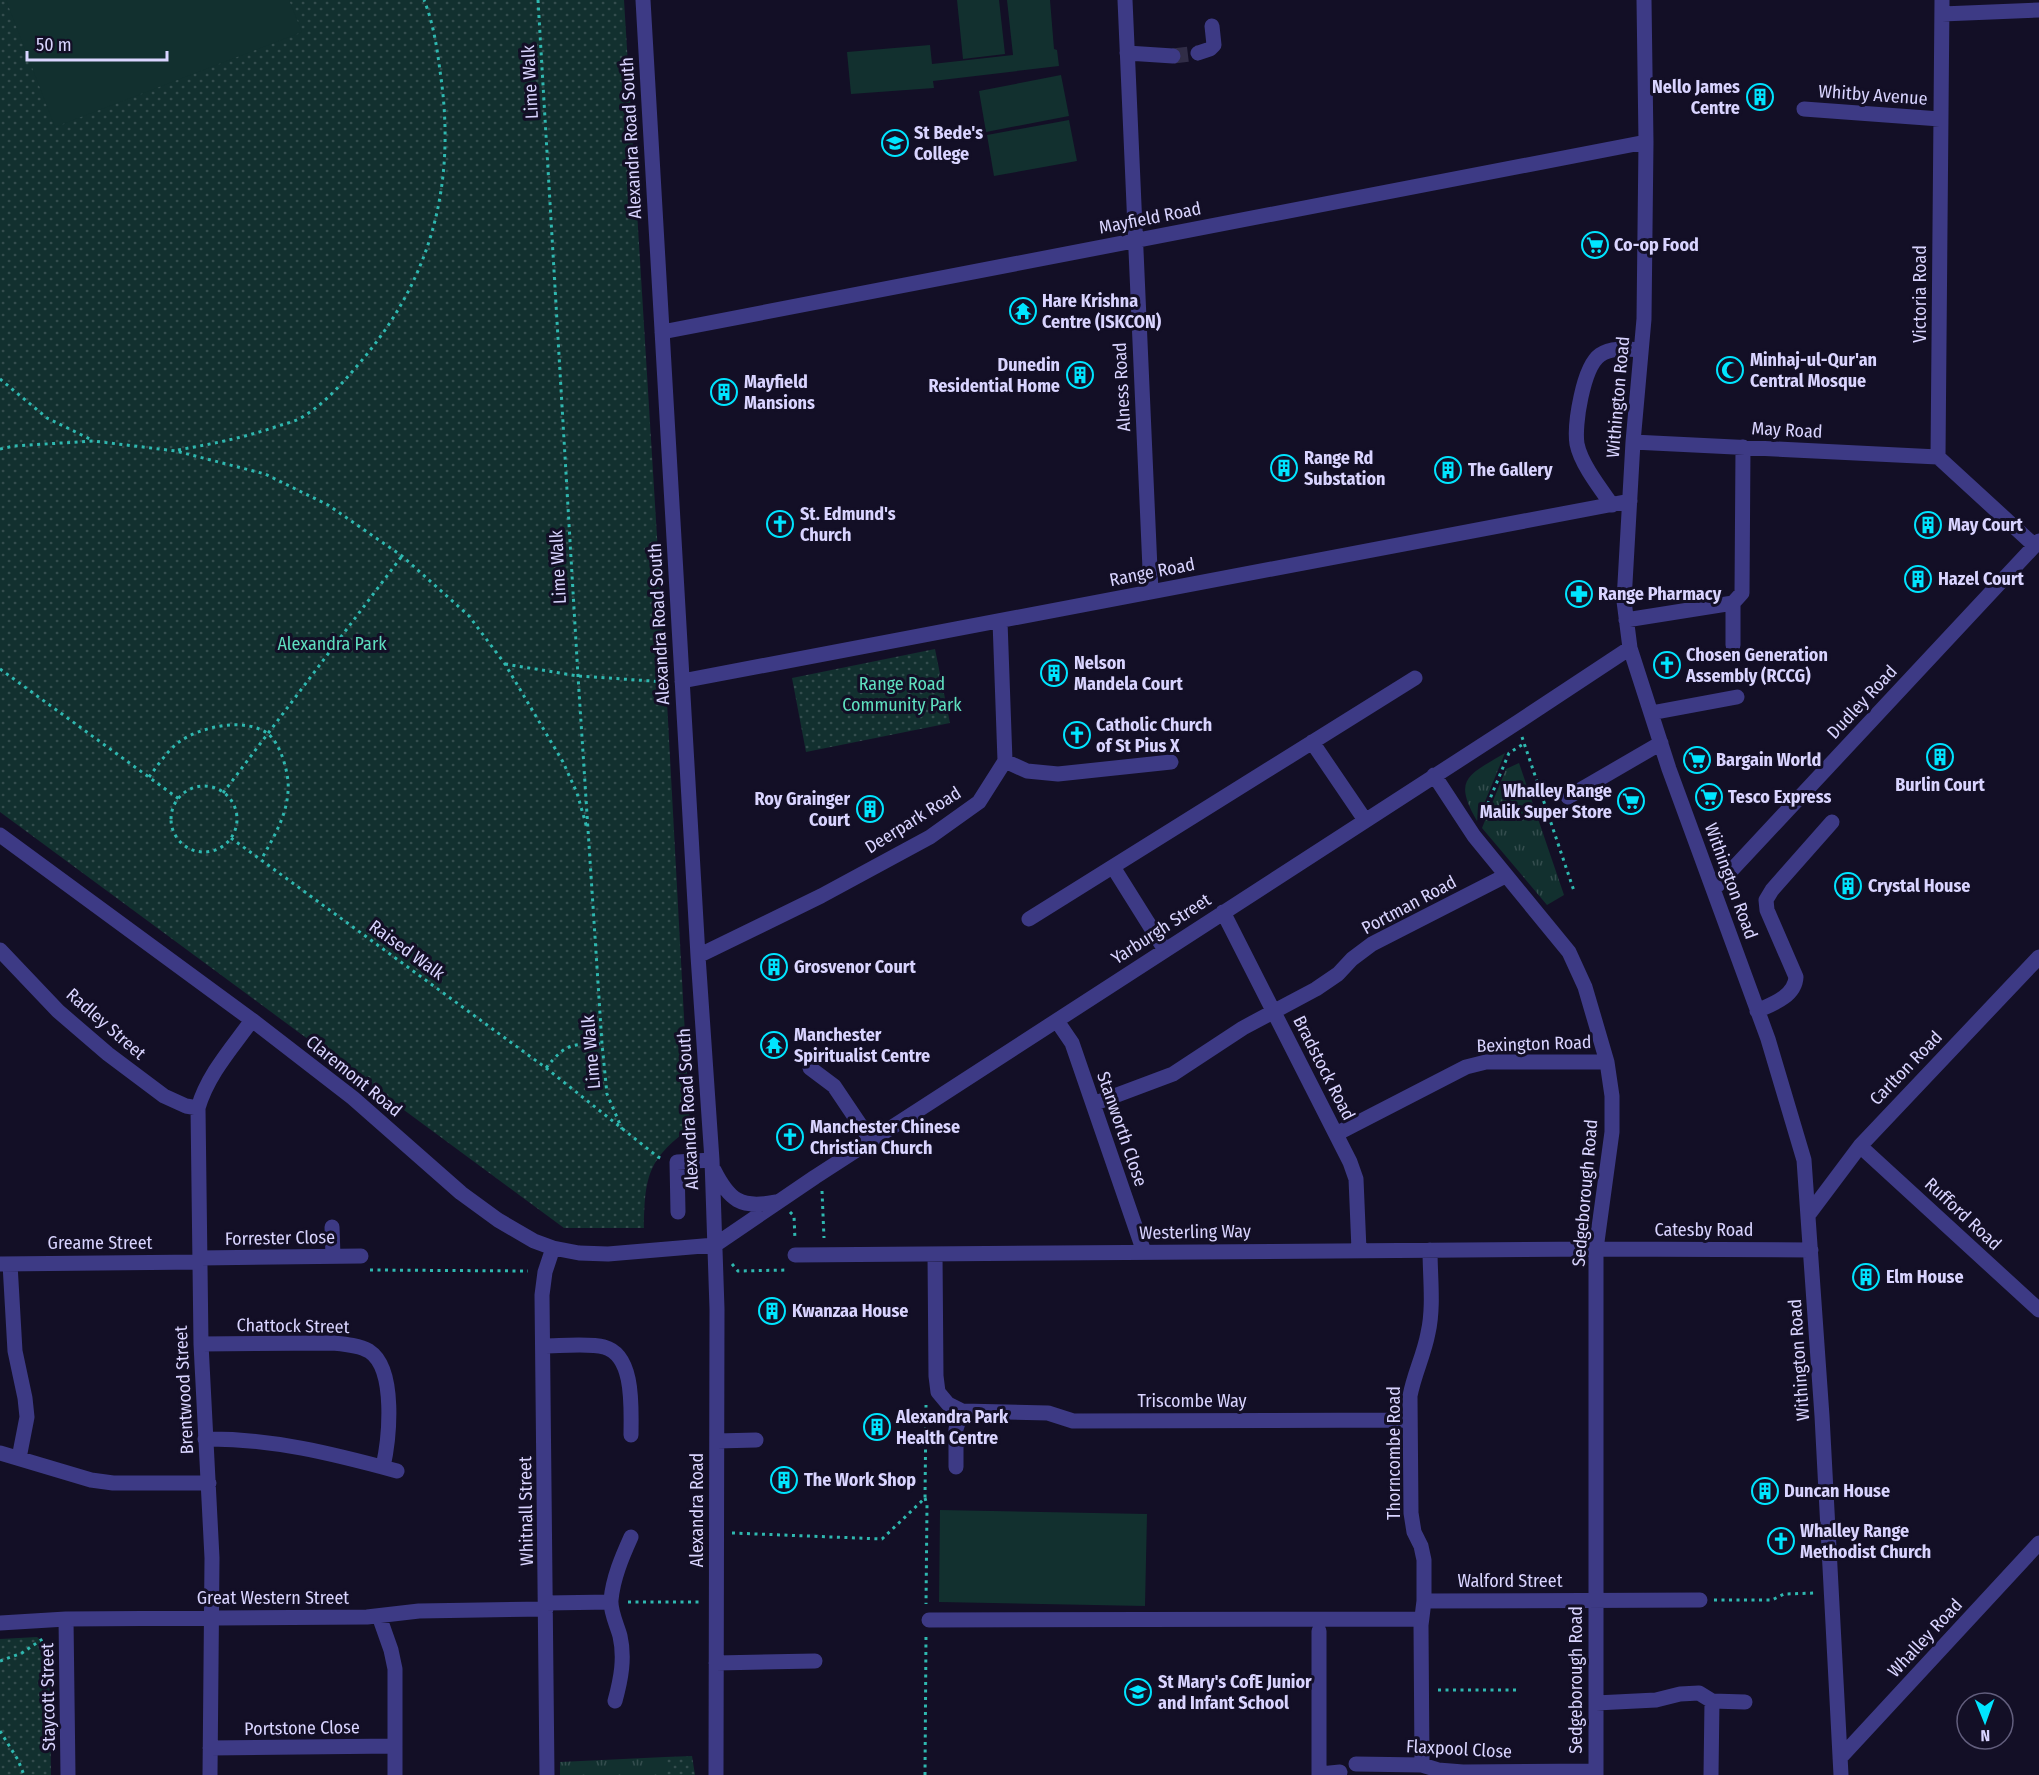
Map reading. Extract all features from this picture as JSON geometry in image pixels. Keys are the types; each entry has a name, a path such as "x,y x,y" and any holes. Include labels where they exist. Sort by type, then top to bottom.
{"street":[{"name":"Alexandra Road South","path":"643,0 715,1245"},
{"name":"Alness Road","path":"1125,0 1151,592"},
{"name":"Withington Road","path":"1644,0 1646,142 1644,319 1624,602 1630,648 1661,744 1768,1039 1804,1160 1822,1416 1841,1775"},
{"path":"1942,7 2039,10"},
{"name":"Victoria Road","path":"1938,457 1942,7"},
{"path":"1198,53 1214,45 1212,26"},
{"path":"1127,53 1173,56"},
{"name":"Whitby Avenue","path":"1804,109 1940,119"},
{"name":"Mayfield Road","path":"662,332 1646,142"},
{"path":"1612,505 1590,472 1577,445 1577,420 1587,374 1599,355 1616,349 1641,350"},
{"name":"May Road","path":"1634,442 1938,457"},
{"path":"1733,645 1733,603 1742,592 1743,447"},
{"path":"1938,457 2037,544"},
{"name":"Range Road","path":"682,681 1630,501"},
{"name":"Dudley Road","path":"1714,889 2037,544"},
{"path":"1626,620 1733,603"},
{"path":"1000,621 1005,761 1027,771 1058,774 1171,762"},
{"name":"Yarburgh Street","path":"715,1245 815,1177 1630,648"},
{"path":"1029,919 1415,678"},
{"path":"1651,713 1737,697"},
{"path":"1312,742 1365,820"},
{"path":"1568,797 1661,744"},
{"name":"Deerpark Road","path":"698,956 821,896 930,837 979,802 1005,761"},
{"name":"Sedgeborough Road","path":"1434,775 1474,836 1569,952 1585,987 1607,1062 1612,1096 1612,1132 1596,1248 1596,1773"},
{"path":"1757,1011 1787,995 1795,985 1796,977 1767,910 1766,900 1772,890 1832,822"},
{"name":"Claremont Road","path":"0,835 252,1020 353,1098 461,1193 515,1231 553,1248 579,1253 608,1254 715,1245"},
{"path":"1113,867 1165,950"},
{"name":"Portman Road","path":"1093,1104 1173,1074 1243,1028 1316,989 1338,974 1372,944 1505,876"},
{"name":"Bradstock Road","path":"1223,912 1350,1162 1356,1179 1359,1251"},
{"name":"Radley Street","path":"0,950 58,1011 108,1054 164,1096 186,1106 198,1108"},
{"name":"Carlton Road","path":"1809,1214 1860,1146 2039,957"},
{"name":"Brentwood Street","path":"210,1775 212,1558 201,1344 198,1108 203,1091 213,1073 252,1020"},
{"name":"Stanworth Close","path":"1057,1022 1072,1043 1144,1252"},
{"name":"Bexington Road","path":"1336,1134 1466,1067 1486,1062 1607,1062"},
{"path":"810,1068 834,1086 871,1141"},
{"name":"Rufford Road","path":"1860,1146 2039,1310"},
{"path":"678,1212 677,1162 712,1164 720,1183 737,1201 750,1205 782,1200"},
{"path":"332,1227 333,1256"},
{"name":"Alexandra Road","path":"715,1245 717,1309 716,1775"},
{"name":"Whitnall Street","path":"548,1775 542,1295 545,1272 553,1248"},
{"name":"Westerling Way","path":"795,1255 1596,1248"},
{"name":"Catesby Road","path":"1596,1248 1811,1250"},
{"name":"Thorncombe Road","path":"1422,1765 1421,1619 1424,1601 1424,1560 1410,1513 1410,1396 1413,1377 1428,1336 1430,1250"},
{"path":"935,1254 938,1392 948,1404 969,1412 956,1429 956,1467"},
{"name":"Forrester Close","path":"200,1260 333,1256 362,1263"},
{"name":"Greame Street","path":"5,1264 200,1260"},
{"path":"5,1264 15,1351 27,1417 19,1458"},
{"name":"Chattock Street","path":"201,1344 333,1343 354,1346 370,1352 379,1362 386,1376 387,1449 390,1469 303,1448 205,1439"},
{"path":"543,1346 602,1346 614,1351 626,1372 630,1389 631,1435"},
{"name":"Triscombe Way","path":"969,1412 1048,1413 1073,1421 1410,1419"},
{"path":"717,1441 756,1440"},
{"path":"0,1453 91,1480 113,1483 209,1483"},
{"path":"615,1701 622,1678 622,1654 621,1639 611,1602 620,1561 631,1537"},
{"name":"Whalley Road","path":"1840,1758 2039,1543"},
{"name":"Walford Street","path":"1424,1601 1700,1600"},
{"name":"Great Western Street","path":"0,1623 66,1619 379,1616 419,1611 611,1602"},
{"path":"379,1616 395,1669 395,1775"},
{"name":"Staycott Street","path":"66,1619 68,1775"},
{"path":"929,1620 1421,1619"},
{"path":"1318,1631 1319,1774 1340,1772"},
{"path":"716,1663 815,1661"},
{"path":"1596,1703 1656,1700 1680,1694 1699,1693 1712,1701 1745,1702"},
{"path":"1711,1775 1712,1701"},
{"name":"Portstone Close","path":"210,1748 395,1746"},
{"name":"Flaxpool Close","path":"1356,1764 1422,1765 1438,1770 1463,1773 1596,1773"}],"path":[{"path":"176,451 243,438 299,419 329,399 369,353 400,310 432,238 440,196 446,139 443,90 436,45 424,0"},
{"name":"Lime Walk","path":"538,0 602,1044 607,1094 622,1129"},
{"path":"0,379 47,418 93,441"},
{"path":"0,449 93,441 176,451 265,474 328,505 402,556 470,616 505,664 563,762 577,793 589,836"},
{"path":"223,793 402,556"},
{"path":"505,664 578,676 682,681"},
{"path":"0,669 179,799"},
{"path":"1518,722 1574,891"},
{"path":"149,777 178,743 193,734 233,725 251,727 268,734 278,748 286,769 288,791 285,812 279,829 261,861"},
{"path":"1474,836 1509,753 1525,743"},
{"path":"201,787 212,787 230,798 235,808 236,829 222,848 210,852 197,852 186,847 177,838 172,827 171,814 179,799 191,789 201,787"},
{"name":"Raised Walk","path":"231,838 546,1068 658,1158 677,1162"},
{"path":"546,1068 564,1048 577,1044 602,1044"},
{"path":"815,1177 823,1193 824,1255"},
{"path":"715,1245 738,1271 795,1270 794,1216 782,1200"},
{"path":"362,1263 545,1272"},
{"path":"716,1533 882,1539 925,1498 926,1404 938,1392"},
{"path":"1700,1600 1772,1600 1784,1594 1831,1593"},
{"path":"611,1602 716,1602"},
{"path":"0,1661 22,1653 45,1637"},
{"path":"1421,1690 1516,1690"},
{"path":"0,1731 18,1760 24,1775"}],"green space":[{"name":"Alexandra Park","path":"0,0 624,0 666,683 690,1128 665,1150 651,1171 646,1195 644,1228 564,1228 0,812"},
{"path":"6,0 289,0 302,32 55,127"},
{"path":"957,0 999,0 1005,54 963,59"},
{"path":"1007,0 1050,0 1054,49 1057,50 1059,66 933,81 934,88 851,94 847,52 930,45 932,64 1013,55"},
{"path":"1061,75 1069,116 986,132 979,91"},
{"path":"1069,120 1077,161 994,176 987,135"},
{"name":"Range Road Community Park","path":"935,649 950,723 806,752 792,678"},
{"path":"1505,753 1477,821 1470,807 1465,786 1474,773"},
{"path":"1519,763 1564,895 1547,905 1482,828 1506,769"},
{"path":"940,1510 1147,1514 1145,1606 939,1602"},
{"path":"37,1637 49,1647 51,1775 0,1775 0,1639"},
{"path":"692,1756 695,1775 665,1775 665,1757"},
{"path":"665,1757 665,1775 560,1775 560,1762"}],"tunnel":[{"path":"1173,56 1198,53"}],"place":[{"name":"Nello James Centre","path":"1760,97"},
{"name":"St Bede's College","path":"895,143"},
{"name":"Co-op Food","path":"1595,245"},
{"name":"Hare Krishna Centre (ISKCON)","path":"1023,311"},
{"name":"Minhaj-ul-Qur'an Central Mosque","path":"1730,370"},
{"name":"Dunedin Residential Home","path":"1080,375"},
{"name":"Mayfield Mansions","path":"724,392"},
{"name":"Range Rd Substation","path":"1284,468"},
{"name":"The Gallery","path":"1448,470"},
{"name":"St. Edmund's Church","path":"780,524"},
{"name":"May Court","path":"1928,525"},
{"name":"Hazel Court","path":"1918,579"},
{"name":"Range Pharmacy","path":"1579,594"},
{"name":"Chosen Generation Assembly (RCCG)","path":"1667,665"},
{"name":"Nelson Mandela Court","path":"1054,673"},
{"name":"Catholic Church of St Pius X","path":"1077,735"},
{"name":"Burlin Court","path":"1940,757"},
{"name":"Bargain World","path":"1697,760"},
{"name":"Tesco Express","path":"1709,797"},
{"name":"Whalley Range Malik Super Store","path":"1631,801"},
{"name":"Roy Grainger Court","path":"870,809"},
{"name":"Crystal House","path":"1848,886"},
{"name":"Grosvenor Court","path":"774,967"},
{"name":"Manchester Spiritualist Centre","path":"774,1045"},
{"name":"Manchester Chinese Christian Church","path":"790,1137"},
{"name":"Elm House","path":"1866,1277"},
{"name":"Kwanzaa House","path":"772,1311"},
{"name":"Alexandra Park Health Centre","path":"877,1427"},
{"name":"The Work Shop","path":"784,1480"},
{"name":"Duncan House","path":"1765,1491"},
{"name":"Whalley Range Methodist Church","path":"1781,1541"},
{"name":"St Mary's CofE Junior and Infant School","path":"1138,1692"}]}
